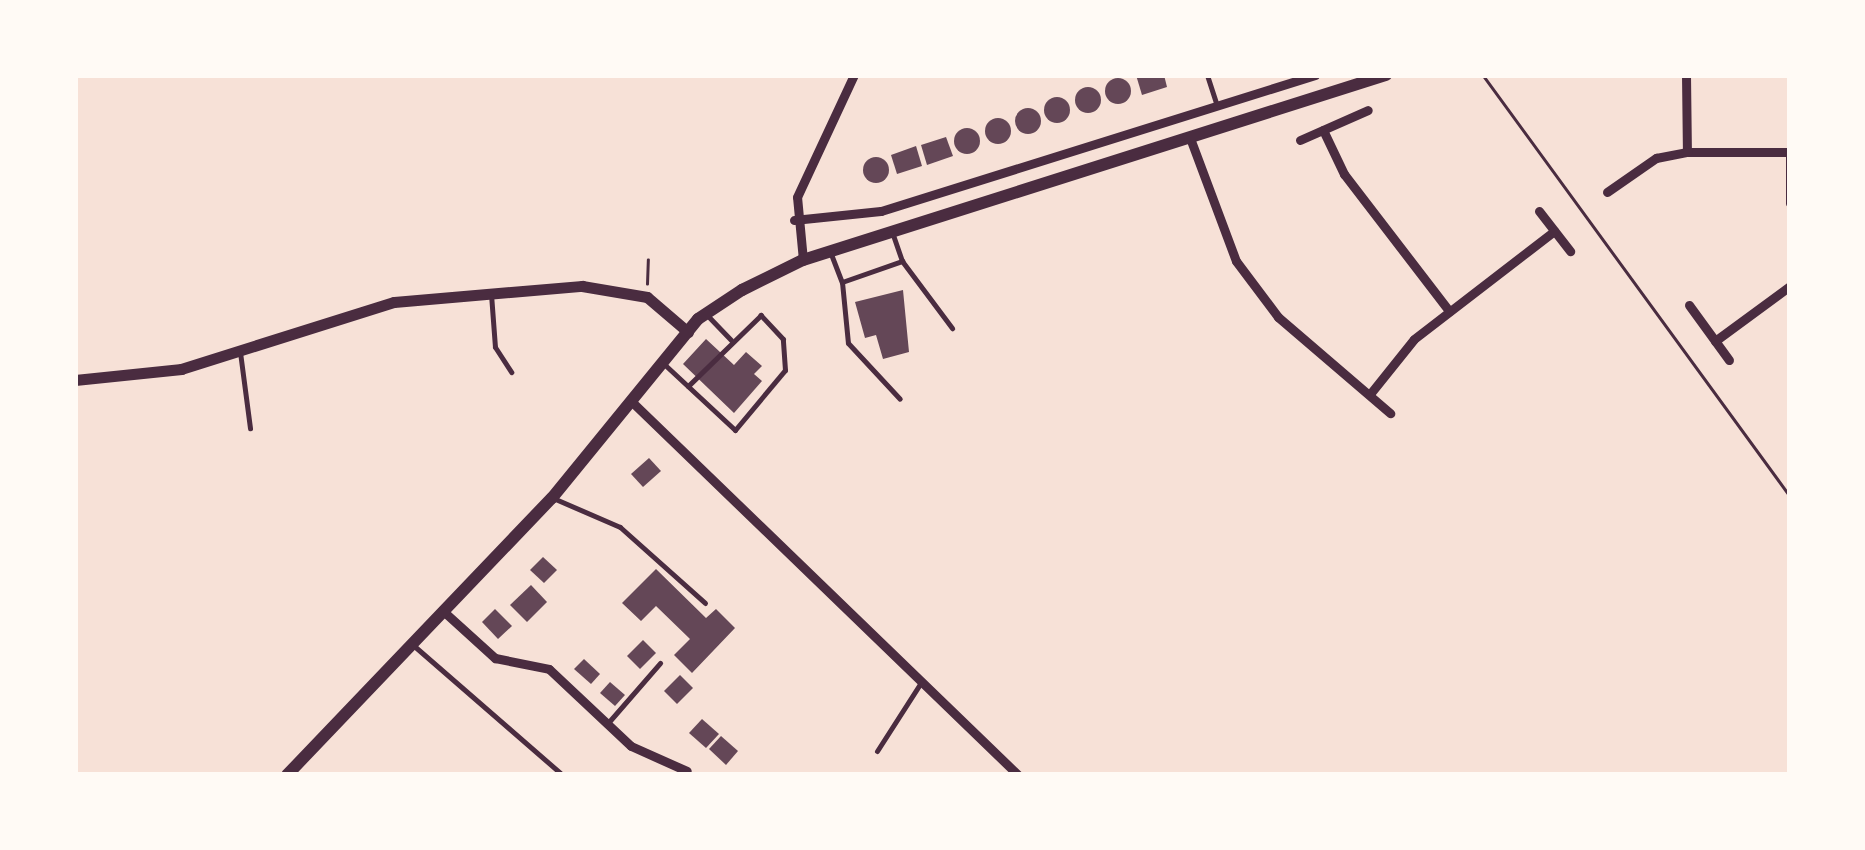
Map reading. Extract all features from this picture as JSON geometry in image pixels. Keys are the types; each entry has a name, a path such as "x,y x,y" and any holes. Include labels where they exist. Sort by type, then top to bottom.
{"main road":[{"path":"287,775 552,498 630,400 706,314 803,260 1386,75"}],"street":[{"path":"803,260 794,220 802,180 854,75"},
{"path":"794,220 881,212 1315,75"},
{"path":"1686,75 1688,152"},
{"path":"1300,140 1368,110"},
{"path":"1323,130 1344,174 1449,310"},
{"path":"1190,138 1236,261 1278,316 1390,413"},
{"path":"1607,192 1656,158 1688,152 1789,152 1790,203"},
{"path":"1538,211 1570,251"},
{"path":"1370,394 1449,310 1554,231"},
{"path":"75,380 181,369 394,302 492,294 614,286 644,296 688,332"},
{"path":"1715,341 1790,286"},
{"path":"1689,305 1730,360"},
{"path":"630,400 1018,775"},
{"path":"442,610 496,658 549,669 631,746 687,771"}],"lane":[{"path":"1207,75 1217,107"},
{"path":"892,232 902,261 952,328"},
{"path":"830,252 842,282 848,343 900,398"},
{"path":"842,282 902,261"},
{"path":"492,294 495,347 512,372"},
{"path":"706,314 731,340"},
{"path":"662,362 735,430 754,412 785,370 787,350 761,315 688,386"},
{"path":"240,349 250,428"},
{"path":"552,498 620,527 705,603"},
{"path":"410,644 560,773"},
{"path":"608,724 660,664"},
{"path":"877,751 922,682"}],"path":[{"path":"1483,75 1790,496"},
{"path":"644,296 648,260"}],"building":[{"path":"1136,75 1164,75 1167,87 1142,95"},
{"path":"1118,78 1127,82 1131,91 1127,100 1118,104 1109,100 1105,91 1109,82"},
{"path":"1088,87 1097,91 1101,100 1097,109 1088,113 1079,109 1075,100 1079,91"},
{"path":"1057,97 1066,101 1070,110 1066,119 1057,123 1048,119 1044,110 1048,101"},
{"path":"1028,108 1037,112 1041,121 1037,130 1028,134 1019,130 1015,121 1019,112"},
{"path":"998,118 1007,122 1011,131 1007,140 998,144 989,140 985,131 989,122"},
{"path":"967,128 976,132 980,141 976,150 967,154 958,150 954,141 958,132"},
{"path":"946,137 953,156 927,165 921,145"},
{"path":"916,146 922,166 897,174 891,155"},
{"path":"876,157 885,161 889,170 885,179 876,183 867,179 863,170 867,161"},
{"path":"903,290 909,352 883,359 876,335 865,338 855,302"},
{"path":"706,339 734,365 746,352 762,366 754,374 762,381 734,413 683,364"},
{"path":"649,458 661,471 643,487 631,474"},
{"path":"543,557 557,570 544,583 530,570"},
{"path":"656,569 706,618 716,609 735,628 692,673 674,655 690,639 656,606 641,621 622,603"},
{"path":"531,585 547,602 527,622 510,605"},
{"path":"495,609 512,626 498,639 482,622"},
{"path":"643,640 656,653 640,669 627,656"},
{"path":"584,659 600,674 591,684 574,669"},
{"path":"680,675 693,688 677,704 664,691"},
{"path":"610,682 625,695 615,706 600,693"},
{"path":"702,719 719,734 706,748 689,733"},
{"path":"721,736 738,751 726,765 709,749"}]}
